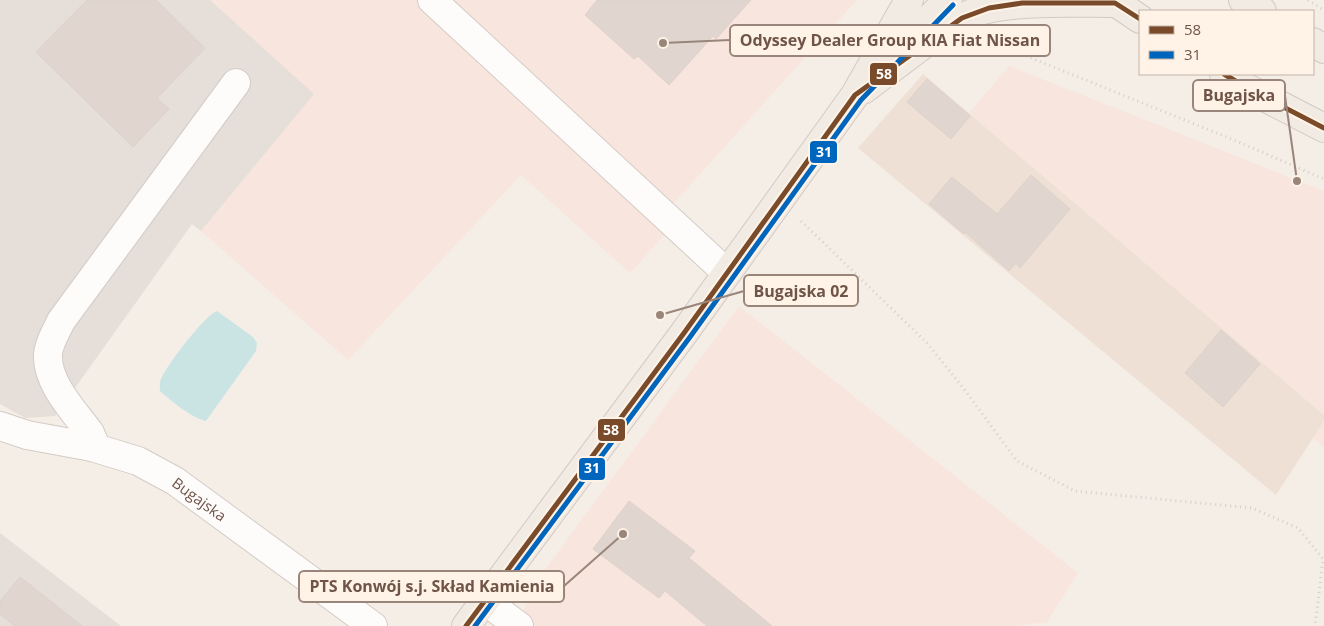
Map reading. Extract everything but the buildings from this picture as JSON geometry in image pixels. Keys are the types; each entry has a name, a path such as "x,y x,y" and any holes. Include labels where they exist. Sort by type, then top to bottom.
{"main road":[{"path":"466,626 666,357 855,95 909,0"},
{"path":"855,95 948,0"},
{"path":"1243,0 1260,10"},
{"path":"855,95 962,18 989,8 1022,3 1114,1 1139,18"},
{"path":"1226,75 1324,128"}],"street":[{"path":"432,0 727,273"},
{"path":"92,447 93,440 90,433 60,394 50,370 48,355 51,341 61,321 236,83"},
{"name":"Bugajska","path":"0,426 28,435 92,447 138,461 175,481 373,626"},
{"path":"485,601 519,626"}],"path":[{"path":"1308,0 1324,10"},
{"path":"999,45 1234,140 1324,179"},
{"path":"779,200 927,343 964,388 1017,461 1075,491 1252,508 1298,528 1323,559 1315,626"}],"shaded area":[{"path":"0,0 210,0 314,94 201,231 192,224 55,416 25,418 0,404"},
{"path":"210,0 856,1 655,224 665,234 630,273 521,175 348,360 201,231 314,94"},
{"path":"1009,66 1324,191 1324,415 969,113"},
{"path":"923,74 1324,415 1324,421 1276,495 858,148"},
{"path":"739,306 1078,573 1047,622 1017,626 512,626 525,608 533,586"},
{"path":"1324,421 1324,448 1313,438"},
{"path":"0,533 121,626 0,626"}],"water":[{"path":"217,311 253,337 257,343 256,351 206,421 188,413 160,391 160,384 165,372 186,342 203,322"}],"transit line":[{"name":"58","path":"466,626 684,333 855,95 962,18 989,8 1022,3 1115,3 1139,18"},
{"name":"31","path":"475,626 690,337 861,100 953,5"},
{"name":"58","path":"1226,75 1324,128"}],"place":[{"name":"Odyssey Dealer Group KIA Fiat Nissan","path":"663,43"},
{"name":"Bugajska","path":"1297,181"},
{"name":"Bugajska 02","path":"660,315"},
{"name":"PTS Konwój s.j. Skład Kamienia","path":"623,534"}]}
